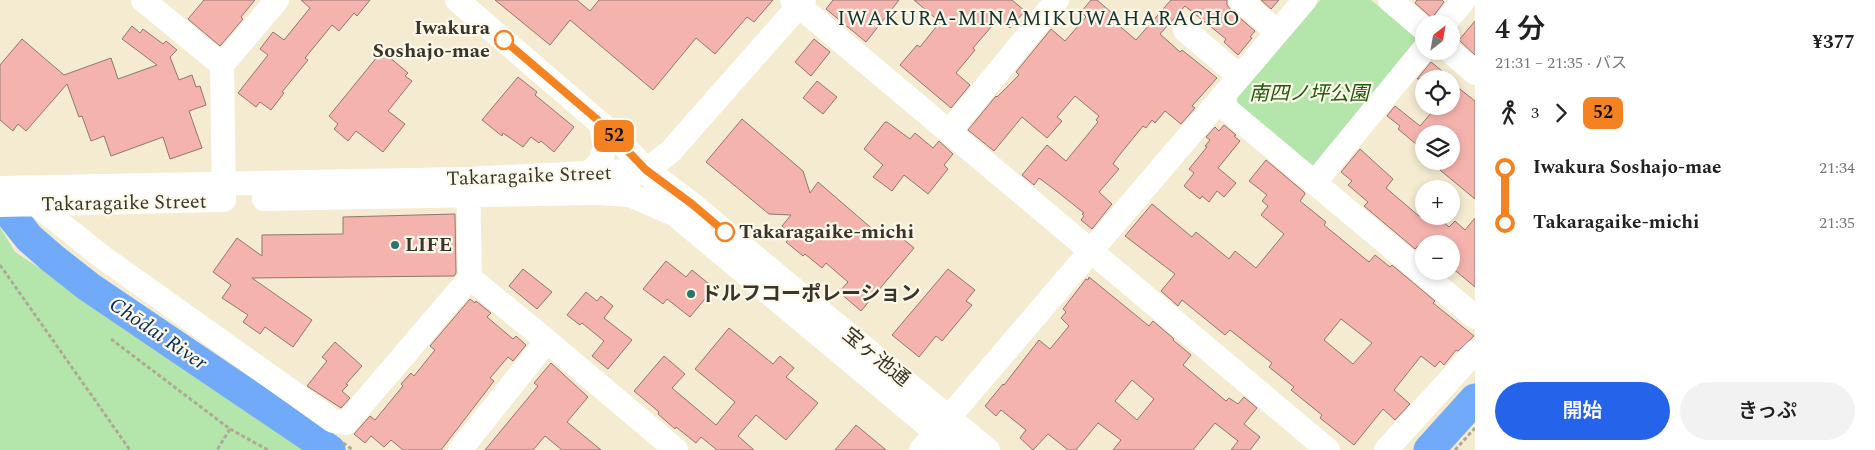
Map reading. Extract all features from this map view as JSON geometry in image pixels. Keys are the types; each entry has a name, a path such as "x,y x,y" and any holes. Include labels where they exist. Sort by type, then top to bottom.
{"street":[{"path":"143,0 222,65"},
{"path":"224,192 222,65 278,0"},
{"path":"457,0 600,122 646,170 677,145 798,2 949,132 1328,450"},
{"path":"949,132 1057,0"},
{"path":"1240,0 1278,32"},
{"path":"936,433 1305,0"},
{"path":"1390,0 1415,21"},
{"path":"1452,15 1464,0"},
{"path":"1185,30 1239,76"},
{"path":"1314,183 1415,60"},
{"path":"1460,60 1475,73"},
{"path":"1218,102 1475,317"},
{"path":"600,122 605,151 601,161 593,170 590,184 630,195 676,215"},
{"name":"Takaragaike Street","path":"10,193 224,192 590,184 646,170"},
{"name":"宝ヶ池通","path":"646,170 676,215 957,450"},
{"name":"宝ヶ池通","path":"646,170 692,204 802,298 936,433 988,450"},
{"path":"10,193 333,421 346,423 470,278 468,188"},
{"path":"470,278 676,450"},
{"path":"460,450 547,341"},
{"path":"1386,450 1475,352"}],"path":[{"path":"0,265 130,450"},
{"path":"111,339 230,428 268,450"},
{"path":"217,450 230,428"},
{"path":"1455,450 1475,428"}],"green space":[{"name":"南四ノ坪公園","path":"1320,0 1371,0 1415,37 1415,51 1310,170 1238,107 1237,96"},
{"path":"0,227 15,252 197,372 303,450 0,450"}],"building":[{"path":"204,0 255,0 241,17 243,19 220,46 188,19"},
{"path":"301,0 370,0 357,16 354,13 339,31 332,25 305,58 308,60 282,92 284,93 271,110 260,102 256,107 238,93 268,55 260,49 273,32 284,40 310,8"},
{"path":"495,0 577,0 590,11 599,0 773,0 754,22 747,17 715,54 696,38 653,90 570,20 550,45"},
{"path":"833,0 899,0 866,42 826,9"},
{"path":"914,0 1012,0 1025,11 1010,28 998,19 973,48 975,50 956,73 970,85 951,108 900,65 917,45 920,47 940,22"},
{"path":"1091,0 1097,0 1112,13 1109,17 1136,40 1171,0 1227,0 1227,5 1231,10 1255,31 1250,37 1252,38 1238,55 1224,42 1226,39 1185,6 1160,34 1180,52 1182,50 1217,78 1192,106 1195,108 1181,124 1165,111 1155,123 1152,120 1146,128 1143,126 1113,164 1119,169 1099,192 1112,204 1092,229 1081,220 1084,213 1059,193 1039,178 1034,185 1022,175 1047,145 1066,161 1098,122 1096,120 1099,116 1075,96 1057,117 1062,121 1047,138 1022,117 994,151 968,130 996,96 1019,75 1016,72 1051,29 1065,41 1086,17 1081,12"},
{"path":"1261,0 1279,0 1271,9"},
{"path":"1417,0 1442,0 1444,2 1434,15 1429,15 1415,3"},
{"path":"1475,21 1475,55 1460,39"},
{"path":"132,26 140,33 143,29 163,44 166,41 177,50 170,57 179,80 192,75 196,87 200,86 206,105 189,111 202,148 170,159 163,137 111,156 104,136 91,141 82,116 79,117 67,84 26,131 18,124 13,131 0,120 0,65 22,39 64,75 111,58 118,79 157,65 122,39"},
{"path":"814,39 830,52 811,76 795,62"},
{"path":"382,51 408,73 405,76 412,81 388,111 405,124 383,152 356,131 348,141 334,129 338,124 329,116"},
{"path":"1431,62 1441,70 1424,70"},
{"path":"518,77 537,92 535,95 574,127 554,152 541,141 539,143 531,137 523,147 503,133 502,136 482,120"},
{"path":"817,81 837,97 823,114 803,98"},
{"path":"1460,89 1475,101 1475,199 1460,187 1460,180 1452,180 1440,170 1460,170 1460,125 1421,125 1429,115 1460,115"},
{"path":"1395,106 1419,125 1415,125 1415,143 1398,129 1400,126 1387,116"},
{"path":"742,119 803,171 810,193 818,182 884,239 891,229 914,248 861,311 839,292 848,282 826,263 822,268 786,242 792,235 782,226 791,215 769,214 706,162"},
{"path":"885,122 910,139 915,133 933,148 939,141 953,154 944,165 948,169 928,194 904,175 892,191 873,177 883,165 864,149"},
{"path":"1224,125 1240,141 1218,168 1236,183 1224,197 1217,191 1209,202 1202,196 1200,199 1184,186 1194,173 1189,169 1207,147 1205,146 1210,140 1206,137 1215,127 1219,131"},
{"path":"1360,149 1393,179 1386,188 1415,213 1415,225 1447,225 1449,227 1451,225 1459,225 1465,230 1475,218 1475,287 1460,274 1460,235 1415,235 1415,249 1364,206 1368,202 1348,185 1352,181 1341,172"},
{"path":"1266,160 1304,192 1305,194 1300,201 1326,222 1324,225 1369,262 1375,255 1390,267 1392,265 1435,301 1433,303 1474,336 1458,351 1456,350 1444,365 1440,361 1435,367 1421,356 1394,390 1410,404 1395,420 1383,409 1354,445 1320,418 1322,415 1291,390 1294,387 1269,367 1272,363 1230,330 1225,335 1182,300 1178,306 1161,291 1175,274 1125,236 1152,204 1192,237 1196,232 1229,259 1235,251 1256,268 1284,234 1261,215 1268,206 1262,201 1267,195 1249,181","holes":["1341,319 1372,343 1353,364 1324,340"]},
{"path":"455,214 456,273 454,276 252,278 312,320 293,347 265,327 260,334 243,322 248,315 222,298 231,285 213,272 237,238 262,256 262,235 343,234 343,217"},
{"path":"666,261 686,277 692,270 714,288 690,317 667,299 663,304 643,289"},
{"path":"523,269 552,292 537,309 509,286"},
{"path":"948,269 975,290 966,301 972,305 942,341 936,336 919,357 892,335"},
{"path":"1089,277 1149,326 1153,321 1174,339 1191,355 1183,365 1226,401 1229,398 1238,404 1244,397 1257,408 1244,424 1260,437 1250,450 1231,450 1238,441 1215,423 1193,450 1113,450 1121,440 1098,423 1076,450 1068,450 1048,434 1033,450 1020,438 1026,430 1001,410 996,416 985,406 1039,340 1050,349 1069,326 1061,318 1066,312 1063,309 1086,279 1088,280","holes":["1132,380 1154,399 1137,420 1115,401"]},
{"path":"586,292 597,301 601,296 613,306 604,318 632,340 608,369 592,356 604,341 582,323 580,325 567,315"},
{"path":"470,299 475,303 476,301 491,313 487,317 513,339 516,336 526,345 513,361 508,357 490,378 494,381 441,450 403,450 391,440 384,447 371,436 365,443 354,434 370,416 375,420 403,386 401,384 411,373 414,376 435,350 430,346"},
{"path":"729,328 773,364 780,356 794,368 786,377 818,403 786,440 756,415 738,436 754,450 717,450 701,437 696,443 676,427 675,429 658,414 659,412 634,391 664,356 685,374 672,388 716,425 735,402 695,369"},
{"path":"335,342 362,366 342,391 350,398 341,408 307,386 327,361 322,357"},
{"path":"551,363 588,397 567,422 601,450 562,450 545,436 533,450 485,450 538,386 534,383"},
{"path":"856,425 886,450 835,450"}],"waterway":[{"name":"Chōdai River","path":"0,201 29,238 89,287 330,450"},
{"path":"1429,450 1475,399"}],"bus line":[{"name":"52","path":"504,40 600,122 646,170 692,204 725,232"}],"place":[{"name":"Iwakura Soshajo-mae","path":"504,40"},
{"name":"Takaragaike-michi","path":"725,232"},
{"name":"LIFE","path":"395,245"},
{"name":"ドルフコーポレーション","path":"691,294"}],"district":[{"name":"IWAKURA-MINAMIKUWAHARACHO","path":"1039,19"}]}
